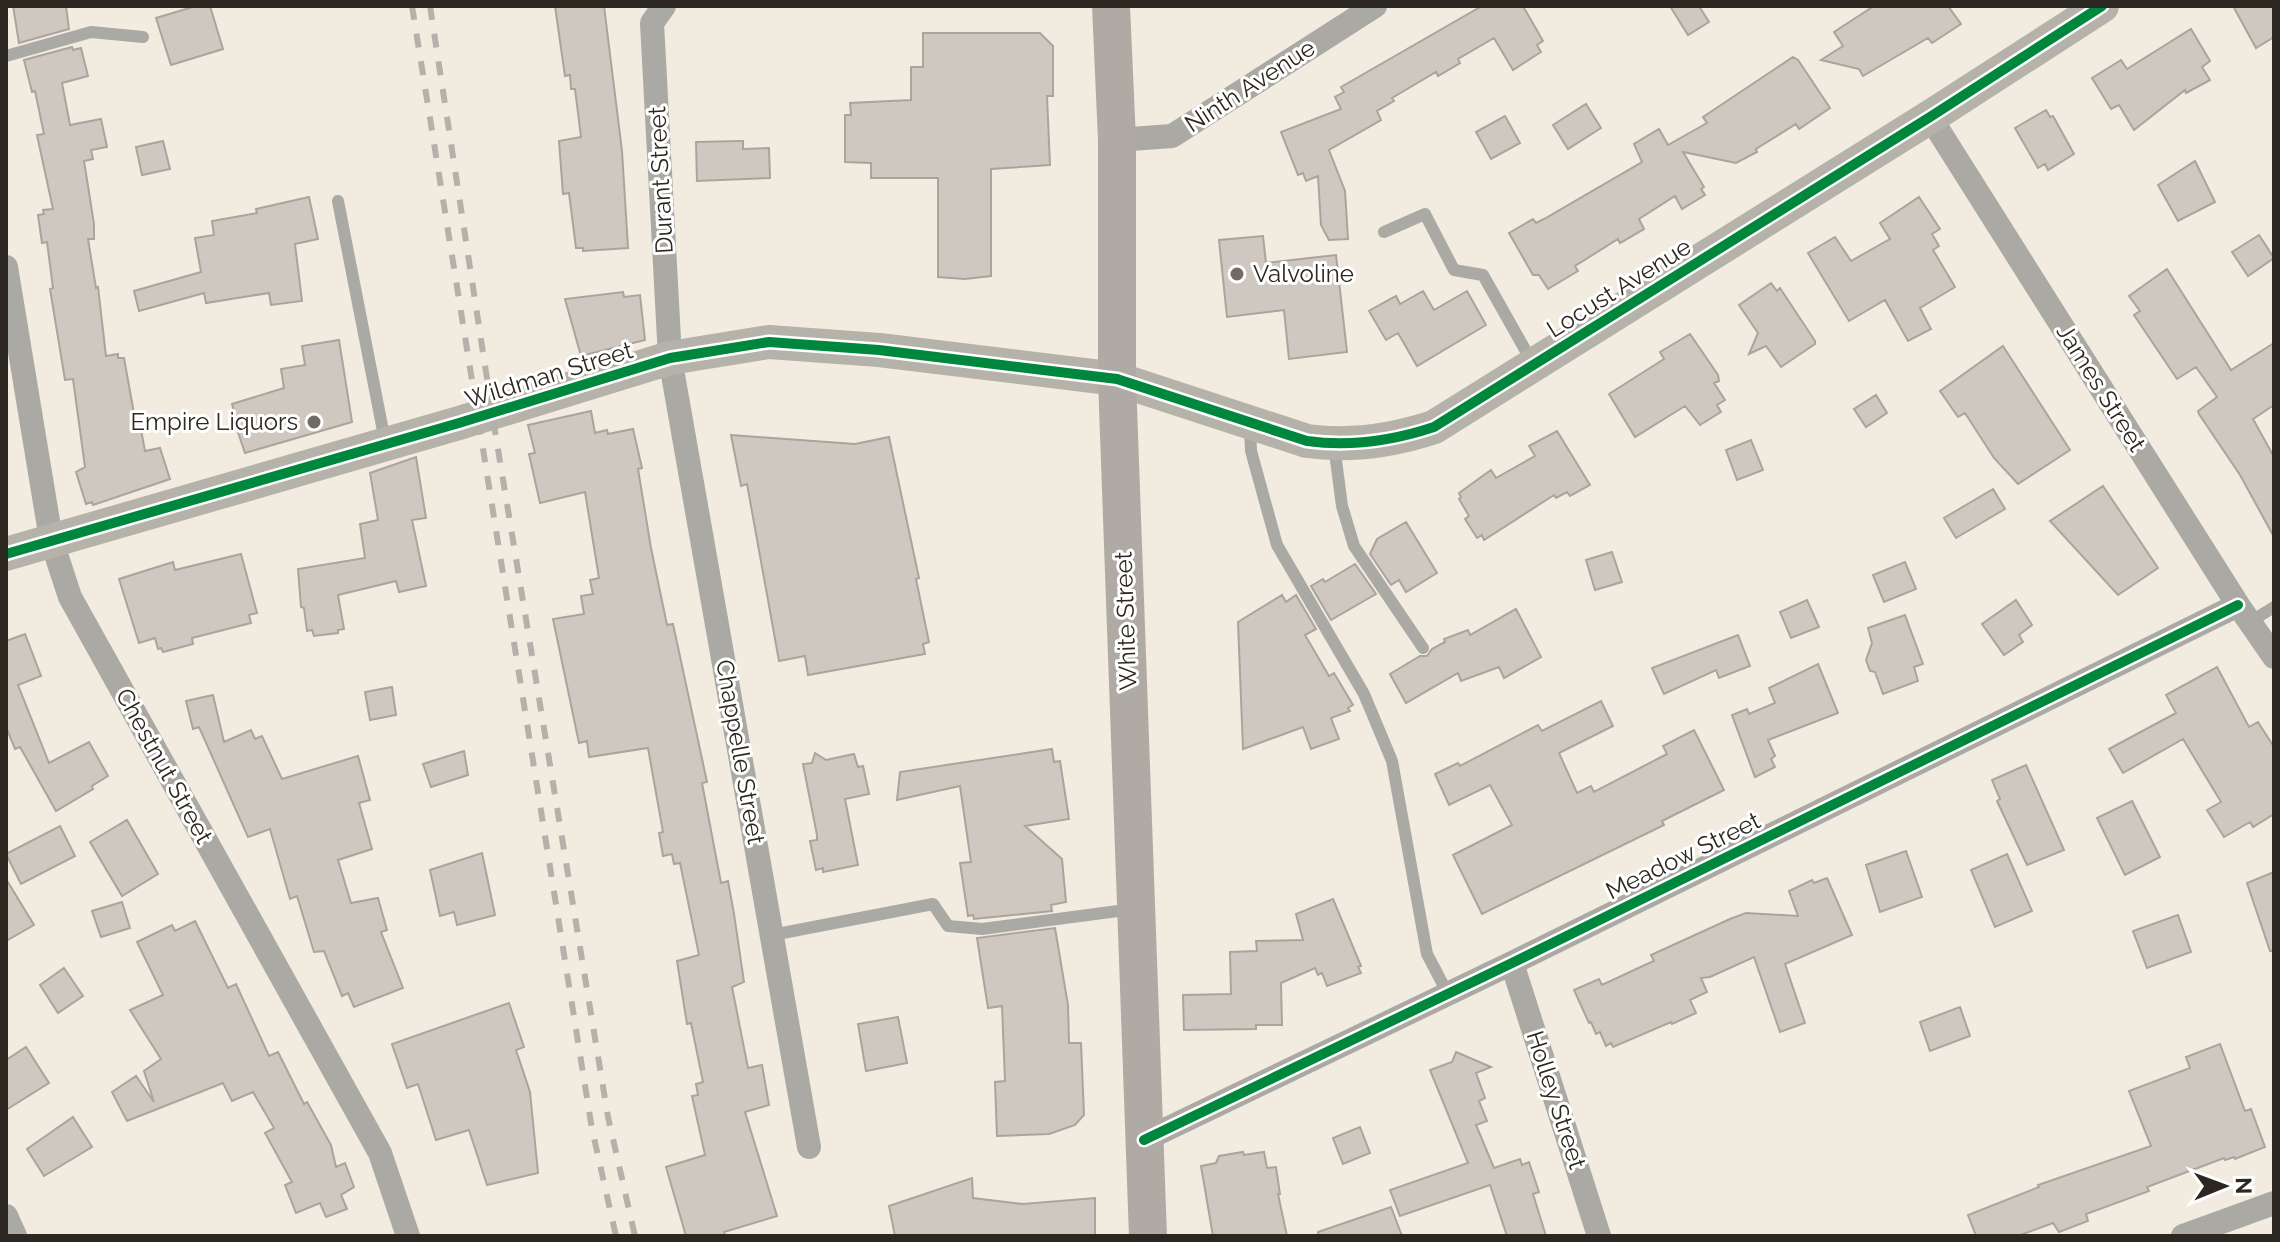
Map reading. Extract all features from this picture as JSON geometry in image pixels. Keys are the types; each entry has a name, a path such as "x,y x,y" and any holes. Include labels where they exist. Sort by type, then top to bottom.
{"main road":[{"name":"White Street","path":"1111,6 1117,140 1117,379 1148,1236"}],"street":[{"name":"Durant Street","path":"664,6 652,23 670,358"},
{"name":"Ninth Avenue","path":"1117,140 1172,136 1375,6"},
{"name":"Locust Avenue","path":"1117,379 1307,441 1334,445 1404,437 1434,427 2102,6"},
{"name":"James Street","path":"1930,117 2274,657"},
{"name":"Chestnut Street","path":"6,267 51,539 70,597 380,1153 408,1236"},
{"name":"Wildman Street","path":"6,554 670,358 769,342 879,350 1117,379"},
{"name":"Chappelle Street","path":"670,358 809,1147"},
{"name":"Meadow Street","path":"1144,1140 2244,613"},
{"name":"Holley Street","path":"1512,963 1599,1236"},
{"path":"2183,1236 2274,1203"},
{"path":"6,1216 15,1236"}],"lane":[{"path":"6,56 91,32 143,37"},
{"path":"338,201 385,444"},
{"path":"1384,232 1425,214 1454,270 1483,275 1534,365"},
{"path":"1250,424 1251,451 1277,545 1364,694 1392,761 1427,954 1448,994"},
{"path":"1334,445 1342,506 1354,546 1423,648"},
{"path":"2244,613 2274,607"},
{"path":"772,935 933,904 948,926 982,929 1136,909"}],"building":[{"path":"13,6 66,6 69,29 19,43"},
{"path":"196,6 210,6 223,49 171,65 156,18"},
{"path":"555,6 604,6 622,151 628,248 583,251 583,248 576,248 569,193 563,194 559,141 581,137 575,89 571,89 570,75 565,76"},
{"path":"1482,6 1523,6 1543,41 1537,45 1541,52 1513,70 1494,38 1458,59 1460,63 1438,76 1436,72 1392,98 1394,101 1377,111 1381,120 1329,150 1345,191 1348,239 1329,240 1321,225 1318,176 1306,181 1303,173 1298,175 1281,132 1341,109 1335,97 1344,92 1341,87"},
{"path":"1670,6 1699,6 1709,22 1688,35"},
{"path":"1874,6 1948,6 1961,24 1932,43 1928,38 1863,76 1859,69 1821,60 1843,46 1834,32"},
{"path":"2233,6 2274,6 2274,37 2256,48"},
{"path":"2191,29 2210,61 2202,67 2210,80 2186,93 2185,90 2134,130 2119,105 2111,109 2092,78 2121,60 2127,69"},
{"path":"923,33 1040,33 1053,46 1053,96 1047,96 1050,165 991,169 991,276 965,279 938,277 938,178 871,178 871,163 845,162 845,115 851,115 850,103 911,100 911,67 923,67"},
{"path":"72,47 73,50 81,48 88,76 62,83 70,125 101,119 107,147 91,150 93,159 84,161 94,224 94,239 88,239 98,287 106,356 118,354 118,358 124,358 135,419 139,419 145,451 160,448 170,479 93,505 92,502 86,504 76,472 85,467 73,379 65,380 50,289 53,288 47,242 42,243 38,215 44,214 43,210 53,209 37,135 44,134 35,91 32,92 24,60"},
{"path":"1793,57 1830,108 1799,129 1796,124 1736,163 1683,152 1704,187 1701,189 1705,195 1682,209 1675,196 1639,219 1644,229 1620,243 1618,239 1575,266 1578,271 1548,289 1539,275 1533,275 1509,233 1533,219 1536,223 1544,219 1642,162 1634,144 1659,129 1668,145 1707,123 1703,117"},
{"path":"1586,104 1601,128 1568,149 1553,125"},
{"path":"2046,110 2050,117 2053,116 2074,154 2048,170 2045,164 2038,168 2015,128"},
{"path":"1505,116 1520,143 1491,159 1476,132"},
{"path":"163,141 170,169 142,175 136,147"},
{"path":"743,141 743,149 769,148 770,178 697,181 696,142"},
{"path":"2195,161 2215,202 2178,221 2158,185"},
{"path":"309,197 318,239 295,244 302,301 271,305 269,293 206,303 204,293 139,311 134,291 201,272 195,238 214,235 212,221 257,213 256,209"},
{"path":"1919,197 1940,229 1932,234 1939,246 1933,250 1955,287 1920,308 1931,329 1908,341 1885,300 1849,321 1808,253 1835,237 1851,261 1890,239 1880,223"},
{"path":"2259,235 2274,258 2248,276 2232,252"},
{"path":"1263,236 1266,263 1336,255 1347,352 1289,359 1284,310 1227,317 1219,240"},
{"path":"2167,269 2231,370 2274,343 2274,405 2253,419 2274,457 2274,537 2240,475 2199,414 2198,411 2217,397 2196,367 2177,379 2134,315 2140,311 2129,296"},
{"path":"1771,283 1777,291 1780,288 1815,341 1781,367 1766,346 1749,354 1758,333 1739,305"},
{"path":"1423,291 1434,310 1467,291 1486,325 1417,366 1398,333 1386,340 1369,311 1396,296 1400,304"},
{"path":"623,292 624,297 640,295 645,340 581,356 565,299"},
{"path":"1690,334 1718,375 1719,381 1714,383 1725,400 1717,405 1721,412 1700,425 1685,406 1635,437 1609,394 1664,359 1660,352"},
{"path":"339,340 352,422 245,453 231,412 234,411 232,404 284,388 281,369 305,365 302,346"},
{"path":"2003,346 2070,450 2018,484 1994,458 1965,413 1958,417 1940,391"},
{"path":"1876,395 1887,413 1866,427 1854,409"},
{"path":"591,411 595,433 633,429 642,468 638,469 651,548 667,625 673,624 707,782 702,783 721,883 728,881 734,914 744,982 732,987 748,1068 762,1065 769,1105 745,1112 777,1216 724,1232 725,1236 686,1236 666,1167 705,1155 692,1096 698,1095 696,1084 703,1082 691,1023 687,1024 677,961 699,955 680,863 674,864 672,854 663,856 659,833 663,832 648,748 589,757 587,741 579,743 553,619 584,614 581,596 593,594 590,580 599,578 585,492 540,503 529,454 535,453 528,425"},
{"path":"1557,431 1590,485 1570,496 1567,492 1556,498 1554,495 1484,540 1482,535 1477,538 1465,519 1469,516 1459,493 1491,470 1496,478 1535,456 1529,446"},
{"path":"731,435 855,444 889,437 919,578 916,579 929,642 923,644 925,654 808,675 805,656 779,661 747,484 741,486"},
{"path":"1751,440 1763,470 1737,480 1726,450"},
{"path":"416,457 426,518 412,520 426,586 399,592 396,581 338,595 344,629 338,630 338,633 314,636 312,630 307,631 304,608 301,607 298,569 365,558 360,524 378,520 370,473"},
{"path":"2103,486 2158,568 2118,595 2050,521"},
{"path":"1993,489 2005,509 1956,538 1944,518"},
{"path":"1406,522 1437,573 1406,592 1399,580 1391,585 1370,554 1377,539"},
{"path":"1612,552 1622,582 1595,590 1586,560"},
{"path":"241,554 257,613 249,615 251,623 192,638 193,644 163,652 161,648 158,649 155,638 139,643 119,579 173,562 175,570"},
{"path":"1905,562 1916,589 1884,602 1873,575"},
{"path":"1355,564 1376,594 1331,620 1311,586 1323,579 1325,582"},
{"path":"1282,595 1286,602 1296,595 1316,629 1305,635 1329,676 1334,673 1353,705 1348,708 1350,711 1331,718 1339,739 1311,749 1303,727 1243,749 1238,622"},
{"path":"1807,600 1819,627 1791,638 1780,612"},
{"path":"2016,600 2032,625 2019,635 2023,642 2004,655 1982,624"},
{"path":"1516,609 1541,657 1504,678 1499,667 1461,681 1458,673 1406,703 1390,674 1420,656 1427,656 1432,649 1445,642 1444,639 1468,630 1470,635"},
{"path":"1905,615 1923,664 1914,667 1918,681 1883,694 1875,672 1870,671 1866,660 1872,643 1868,628"},
{"path":"25,634 41,676 18,685 49,763 89,742 108,776 92,786 93,789 56,811 20,747 15,749 6,727 6,641"},
{"path":"1738,635 1750,666 1719,678 1716,670 1664,694 1652,668"},
{"path":"1818,664 1838,713 1768,740 1775,756 1771,759 1775,767 1755,777 1732,715 1747,709 1749,714 1775,703 1769,688"},
{"path":"2217,667 2249,727 2258,722 2274,747 2274,814 2253,827 2250,822 2224,837 2207,810 2221,802 2183,739 2123,773 2109,749 2176,713 2166,695"},
{"path":"392,687 396,715 370,720 365,692"},
{"path":"213,695 224,742 251,730 255,739 262,736 282,779 358,756 370,800 359,803 372,849 338,860 351,903 378,898 387,930 381,932 403,988 354,1007 348,993 342,996 324,951 314,952 297,896 290,899 270,829 248,837 199,727 193,729 186,701"},
{"path":"1601,701 1613,726 1559,753 1577,793 1591,786 1594,792 1667,754 1663,746 1694,730 1724,790 1662,821 1664,825 1482,914 1453,855 1512,825 1490,785 1449,805 1435,774 1458,763 1460,766 1538,725 1542,731"},
{"path":"1052,749 1054,762 1060,761 1069,819 1025,826 1062,859 1066,902 1051,905 1052,911 974,919 973,915 968,916 960,863 971,862 960,786 897,800 900,772"},
{"path":"464,751 468,775 431,787 423,764"},
{"path":"815,753 826,760 854,754 858,767 863,766 869,794 845,799 858,865 823,872 823,868 816,870 810,841 817,840 817,835 803,764 812,763"},
{"path":"2026,765 2064,850 2027,865 1997,801 2000,799 1992,780"},
{"path":"2132,801 2160,857 2125,875 2097,818"},
{"path":"127,820 158,874 122,896 90,842"},
{"path":"60,826 75,856 21,884 6,854"},
{"path":"1906,851 1922,897 1880,912 1866,865"},
{"path":"482,853 495,915 457,925 454,912 440,916 430,870"},
{"path":"2007,854 2032,911 1995,927 1971,870"},
{"path":"2274,872 2274,951 2270,951 2247,883"},
{"path":"1827,878 1852,935 1785,964 1805,1023 1780,1032 1754,957 1701,978 1707,992 1690,1000 1696,1013 1613,1047 1611,1043 1606,1046 1600,1032 1596,1034 1574,990 1599,979 1602,985 1654,961 1651,955 1746,913 1798,916 1789,891 1812,880 1814,883"},
{"path":"6,879 34,925 6,941"},
{"path":"1333,899 1361,966 1358,967 1361,973 1327,986 1322,973 1318,975 1315,968 1281,983 1282,1025 1256,1025 1256,1029 1184,1030 1183,995 1231,994 1230,952 1257,951 1256,941 1303,940 1296,914"},
{"path":"122,902 130,928 101,937 92,911"},
{"path":"2178,915 2191,952 2147,968 2133,931"},
{"path":"195,921 228,988 236,984 269,1056 278,1052 304,1104 307,1102 331,1145 336,1167 345,1163 354,1187 341,1195 347,1209 326,1217 320,1203 296,1213 285,1185 292,1182 265,1133 274,1128 253,1092 232,1101 223,1083 127,1121 112,1092 136,1076 154,1102 144,1071 161,1059 130,1010 163,995 137,942 172,925 175,931"},
{"path":"1055,928 1068,1005 1069,1043 1081,1043 1084,1115 1075,1125 1049,1134 997,1136 995,1082 1005,1081 1002,1006 988,1008 977,938"},
{"path":"64,968 83,996 58,1013 40,985"},
{"path":"509,1003 524,1047 516,1050 530,1092 538,1173 487,1185 469,1130 436,1140 418,1084 407,1088 392,1044"},
{"path":"1960,1007 1970,1036 1930,1051 1920,1022"},
{"path":"898,1017 907,1063 866,1071 858,1024"},
{"path":"2220,1044 2245,1111 2251,1109 2265,1147 2235,1159 2224,1158 2147,1187 2149,1191 2086,1214 2088,1221 2059,1232 2053,1223 2018,1236 1976,1236 1968,1215 2038,1185 2151,1146 2129,1091 2190,1068 2186,1057"},
{"path":"26,1047 49,1083 6,1110 6,1060"},
{"path":"1456,1052 1491,1067 1476,1073 1485,1098 1479,1101 1487,1121 1476,1125 1494,1168 1520,1159 1522,1165 1529,1162 1539,1192 1533,1194 1546,1236 1507,1236 1490,1185 1400,1216 1390,1190 1468,1163 1430,1070 1452,1062"},
{"path":"73,1117 92,1147 44,1176 27,1149"},
{"path":"1360,1127 1370,1153 1343,1164 1333,1138"},
{"path":"1243,1152 1244,1155 1264,1152 1267,1168 1276,1167 1287,1236 1213,1236 1201,1166 1216,1163 1219,1156"},
{"path":"972,1178 973,1198 1023,1204 1095,1198 1095,1236 895,1236 889,1206"},
{"path":"1391,1207 1402,1236 1318,1236 1318,1232"}],"railway":[{"path":"412,6 592,1129 616,1236"},
{"path":"430,6 495,431 608,1117 635,1236"}],"cycle path":[{"path":"6,554 459,423 670,358 769,342 879,350 1117,379 1307,441 1355,443 1418,432 1434,427 2102,6"},
{"path":"1144,1140 1512,963 2238,605"}],"place":[{"name":"Valvoline","path":"1237,274"},
{"name":"Empire Liquors","path":"314,422"}]}
